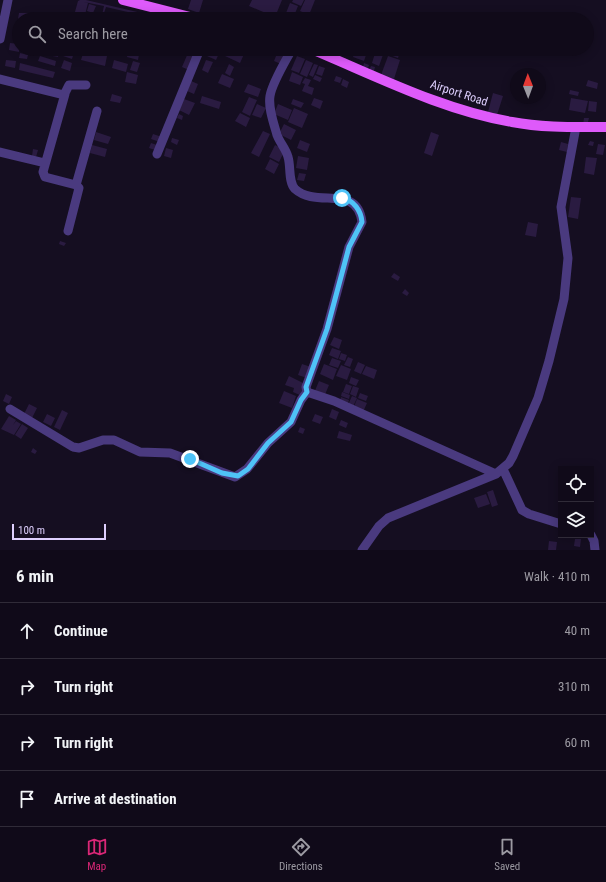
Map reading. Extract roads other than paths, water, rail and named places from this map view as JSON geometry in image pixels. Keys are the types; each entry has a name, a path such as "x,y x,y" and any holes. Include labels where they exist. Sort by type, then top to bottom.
{"main road":[{"path":"123,0 145,3 175,12"},
{"name":"Airport Road","path":"328,56 430,99 510,122 534,126 606,127"}],"street":[{"path":"0,39 8,0"},
{"path":"157,154 197,56"},
{"path":"10,409 73,447 80,448 97,442 114,440 140,452 170,453 236,477 248,469 268,443 291,422 301,400 307,392 306,387 327,329 349,247 362,222 359,210 349,200 342,198 314,198 296,190 292,184 288,154 277,135 270,102 271,91 288,56"},
{"path":"0,79 65,94"},
{"path":"76,185 44,177 43,172 68,86 70,84 86,85"},
{"path":"68,231 79,190 76,185 97,111"},
{"path":"362,550 379,526 388,518 500,471 513,456 538,398 564,299 568,258 562,208 576,126"},
{"path":"0,152 45,163"},
{"path":"307,392 334,401 500,471 522,510 529,514 558,523"},
{"path":"592,538 595,550"}]}
